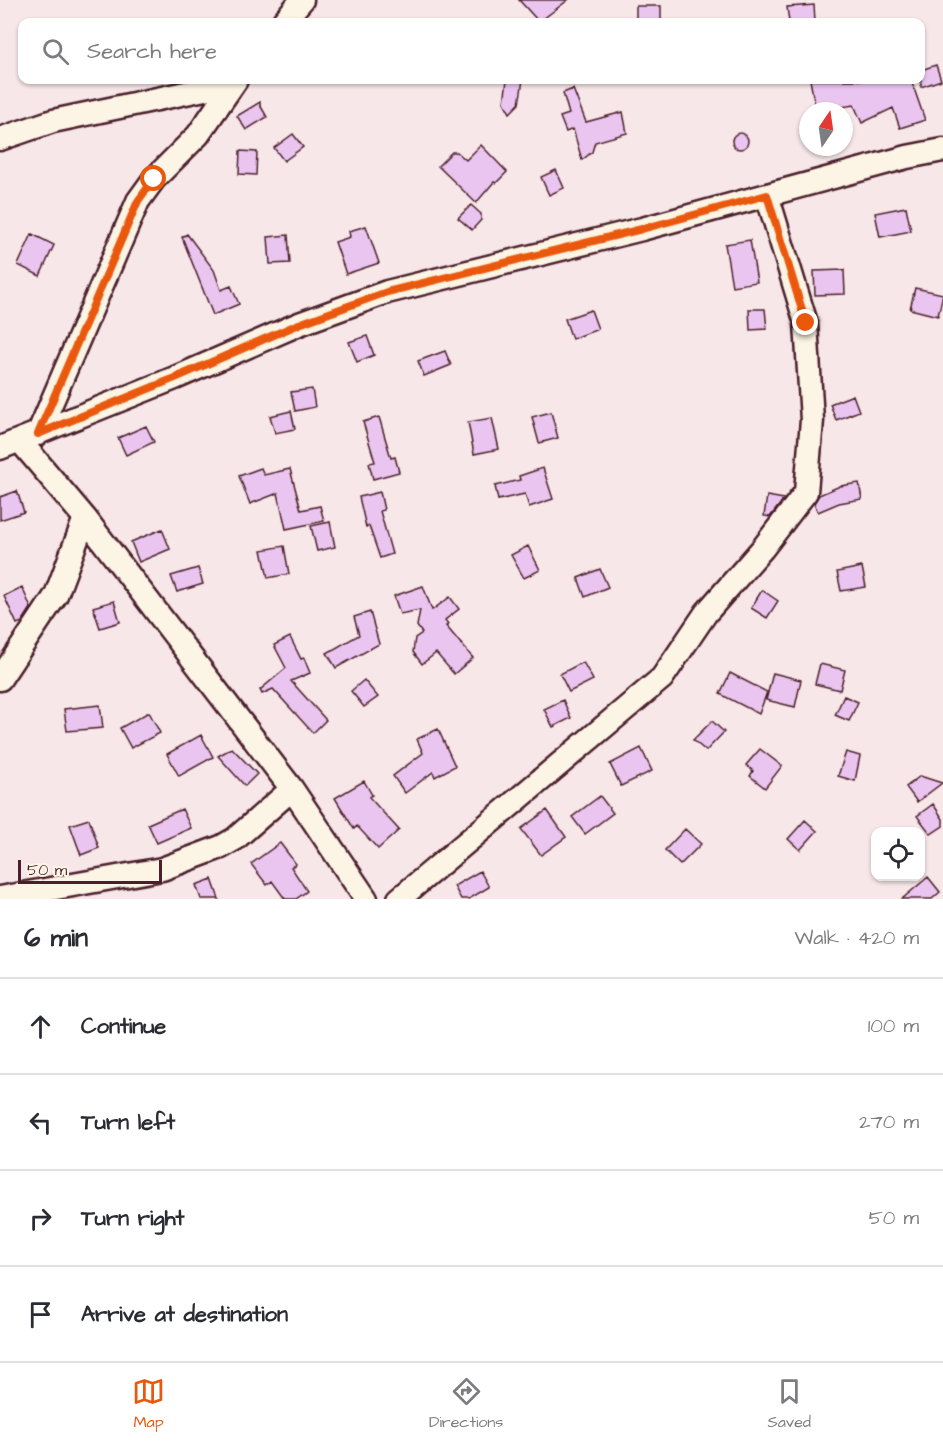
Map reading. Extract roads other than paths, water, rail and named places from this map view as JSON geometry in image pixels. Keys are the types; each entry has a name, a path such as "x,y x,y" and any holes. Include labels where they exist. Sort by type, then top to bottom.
{"street":[{"path":"286,18 302,0"},
{"path":"0,139 53,121 220,84"},
{"path":"19,441 138,201 154,179 198,135 232,84"},
{"path":"19,441 175,378 299,324 387,292 642,229 907,157 943,150"},
{"path":"399,899 662,678 705,613 763,548 806,492 812,420 806,323 767,195"},
{"path":"19,441 85,518 292,789 366,899"},
{"path":"0,679 56,595 85,518"},
{"path":"0,898 162,869 221,847 235,839 292,789"}]}
